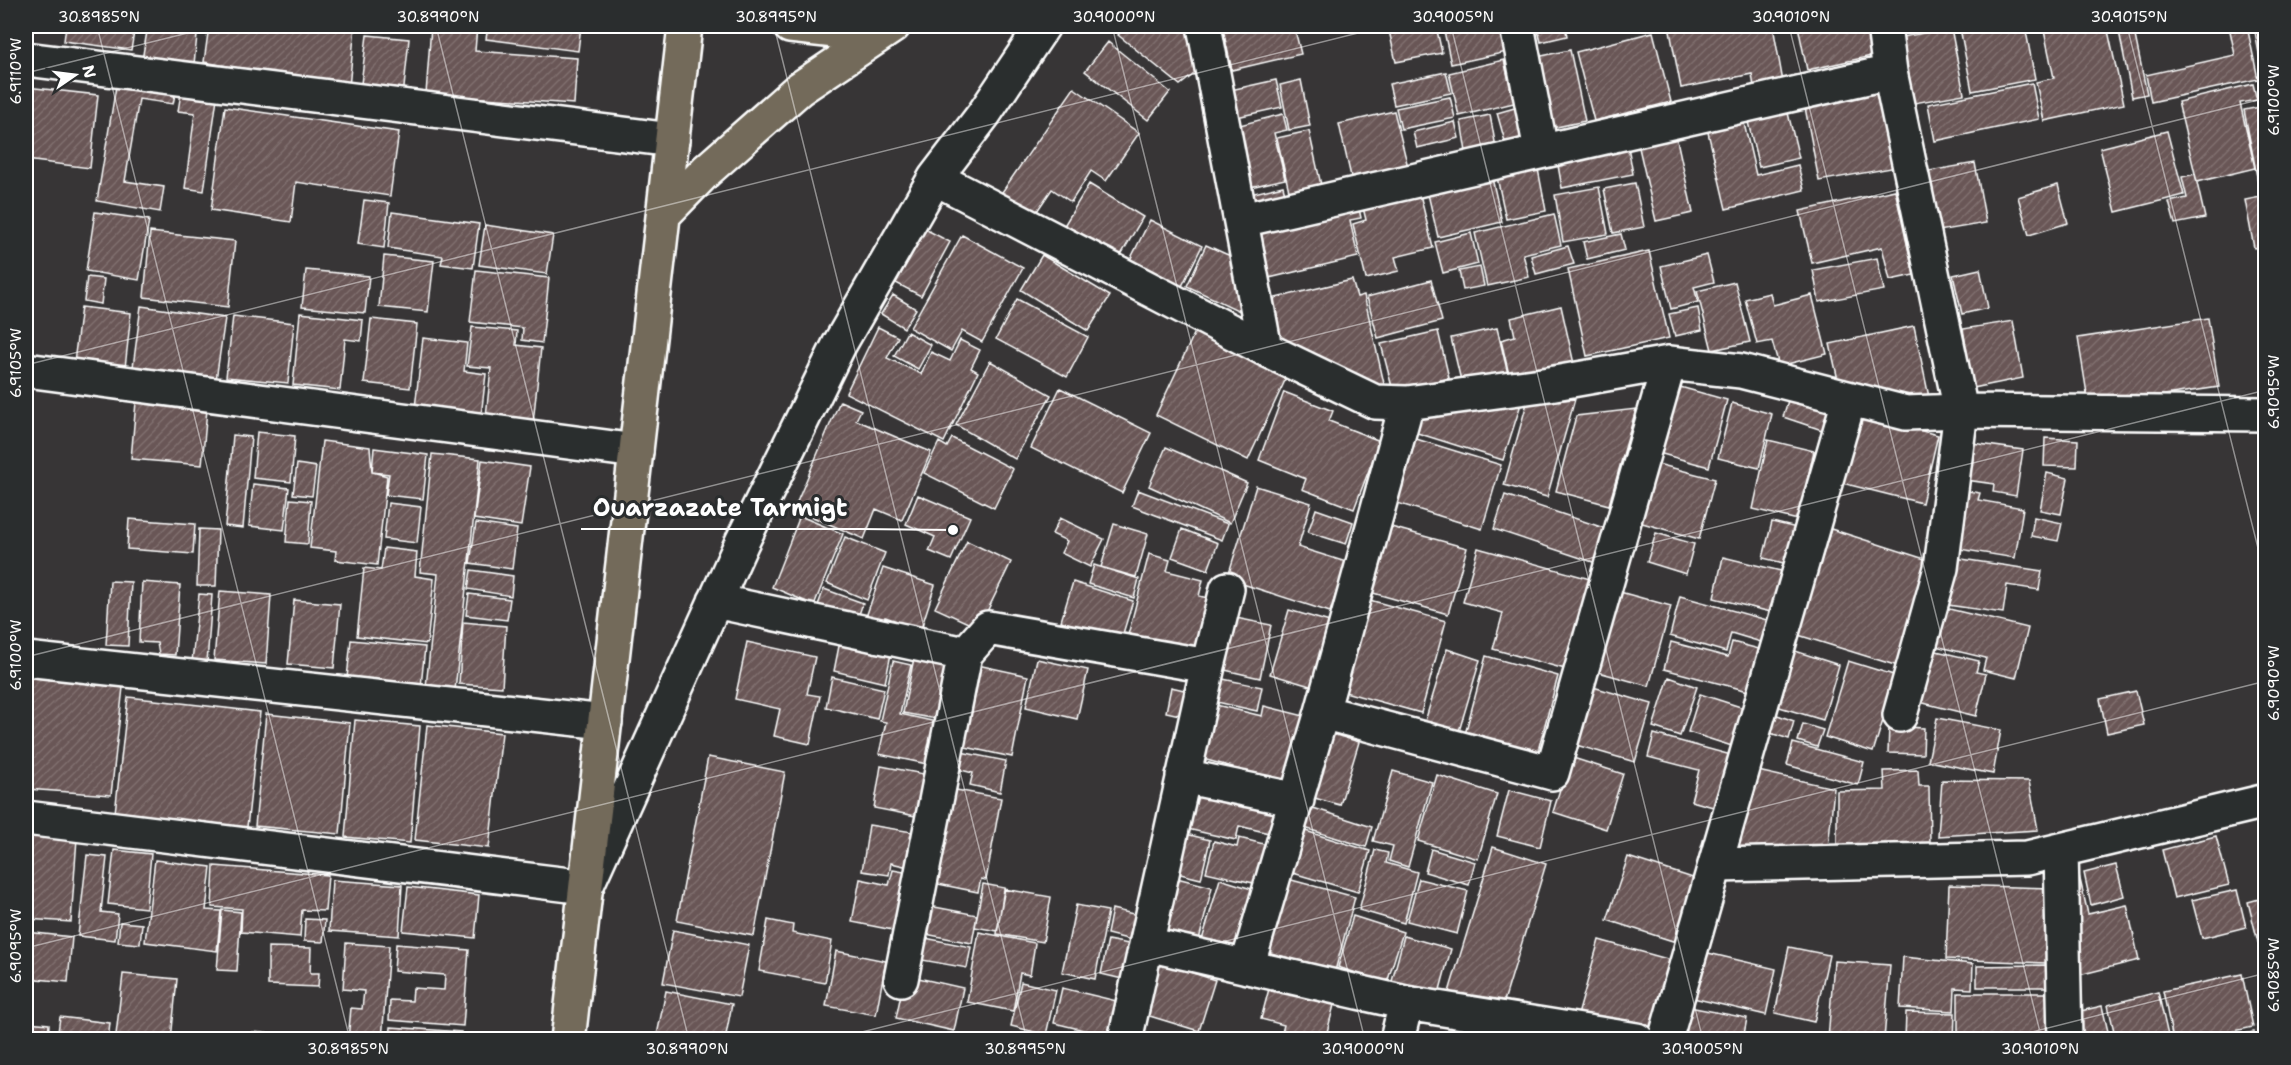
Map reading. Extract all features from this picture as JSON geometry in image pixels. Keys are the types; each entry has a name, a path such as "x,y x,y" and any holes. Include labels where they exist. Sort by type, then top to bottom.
{"main road":[{"path":"568,1040 685,26"},
{"path":"790,26 835,31 885,26"},
{"path":"664,214 706,171 799,89 893,26"}],"street":[{"path":"26,818 586,887 715,601 839,345 935,178 984,114 1043,26"},
{"path":"1204,26 1265,349"},
{"path":"1517,26 1541,150"},
{"path":"1884,26 1890,72 1961,411 1941,567 1900,715"},
{"path":"26,59 672,140"},
{"path":"1242,220 1890,72"},
{"path":"935,178 1265,349 1376,402 1407,403 1550,384 1669,363 1741,371 1906,413 1961,411 2265,414"},
{"path":"1322,712 1552,773 1669,363"},
{"path":"26,370 636,451"},
{"path":"1665,1040 1849,400"},
{"path":"1247,967 1322,712 1407,403"},
{"path":"1125,1040 1227,589"},
{"path":"715,601 965,654"},
{"path":"901,979 965,654 988,628 1208,666"},
{"path":"26,659 605,722"},
{"path":"1183,776 1297,800"},
{"path":"1715,865 2027,858 2265,801"},
{"path":"2061,850 2065,1040"},
{"path":"1147,944 1406,1003 1637,1040"},
{"path":"1398,1040 1406,1003"}],"building":[{"path":"66,26 135,26 131,50 64,41"},
{"path":"148,26 198,26 194,64 142,60"},
{"path":"209,26 355,26 349,87 204,62"},
{"path":"431,26 477,26 475,51 577,58 574,104 426,94"},
{"path":"488,26 581,26 578,51 486,39"},
{"path":"1126,26 1186,26 1198,71 1180,85 1118,35"},
{"path":"1222,26 1294,26 1301,54 1232,70"},
{"path":"1388,26 1436,26 1442,53 1396,62"},
{"path":"1443,26 1502,26 1507,52 1451,64"},
{"path":"1537,26 1565,26 1567,36 1541,42"},
{"path":"1669,26 1773,26 1783,82 1754,87 1752,74 1681,88"},
{"path":"1798,26 1870,26 1876,55 1807,70"},
{"path":"2025,26 2035,79 1972,91 1960,28"},
{"path":"2043,26 2107,26 2124,104 2044,121 2036,82 2054,78"},
{"path":"2118,26 2133,26 2147,94 2132,97"},
{"path":"2229,26 2247,26 2258,79 2151,102 2146,75 2235,55"},
{"path":"2254,26 2266,26 2266,81 2264,81"},
{"path":"1951,28 1964,94 1909,104 1896,38"},
{"path":"1653,32 1671,102 1594,121 1576,52"},
{"path":"367,35 409,39 403,97 360,92"},
{"path":"1108,42 1170,92 1148,120 1085,71"},
{"path":"1570,50 1585,121 1547,129 1532,58"},
{"path":"1504,60 1514,103 1459,116 1449,73"},
{"path":"1446,72 1451,93 1394,105 1389,84"},
{"path":"117,80 176,90 173,104 139,99 125,181 164,187 160,212 97,201"},
{"path":"1276,80 1282,107 1232,118 1226,91"},
{"path":"1301,80 1310,126 1289,130 1280,85"},
{"path":"2032,83 2039,119 1935,141 1928,104"},
{"path":"2253,84 2257,100 2240,103 2255,168 2197,182 2178,102"},
{"path":"26,87 98,95 90,168 26,160"},
{"path":"1074,88 1139,133 1106,181 1091,171 1071,202 1052,189 1033,217 1000,195"},
{"path":"1882,88 1897,167 1819,181 1804,102"},
{"path":"181,93 217,98 204,191 185,188 195,113 178,111"},
{"path":"1450,97 1455,118 1401,129 1396,108"},
{"path":"2266,106 2266,246 2254,248 2245,200 2261,197 2244,110"},
{"path":"225,107 399,132 390,196 296,182 291,222 211,210"},
{"path":"1518,107 1526,140 1506,145 1497,113"},
{"path":"1394,111 1408,167 1352,181 1339,124"},
{"path":"1788,113 1799,158 1759,167 1748,122"},
{"path":"1283,114 1287,130 1274,133 1285,179 1246,188 1232,127"},
{"path":"1490,115 1497,153 1467,158 1461,121"},
{"path":"1743,119 1756,175 1798,165 1804,190 1726,209 1707,128"},
{"path":"1455,122 1459,138 1417,148 1413,132"},
{"path":"1309,131 1323,194 1291,200 1277,138"},
{"path":"1675,131 1693,213 1656,221 1637,139"},
{"path":"2167,131 2184,195 2116,212 2100,148"},
{"path":"1627,141 1633,174 1562,188 1556,154"},
{"path":"1975,163 1986,223 1933,232 1923,172"},
{"path":"1538,169 1546,211 1506,219 1497,177"},
{"path":"2195,174 2205,218 2175,224 2169,202 2187,198 2182,177"},
{"path":"1492,178 1502,222 1438,237 1428,194"},
{"path":"1635,183 1644,227 1613,233 1604,189"},
{"path":"1089,184 1143,217 1114,267 1059,234"},
{"path":"2058,185 2068,223 2029,235 2018,197"},
{"path":"1283,186 1287,202 1246,212 1242,196"},
{"path":"1418,186 1433,248 1395,257 1399,271 1366,279 1353,224 1366,220 1361,199"},
{"path":"1599,187 1608,234 1563,242 1555,195"},
{"path":"1895,190 1914,275 1890,280 1882,247 1812,263 1800,211"},
{"path":"1357,199 1361,218 1350,220 1358,257 1269,278 1256,222"},
{"path":"364,200 389,203 384,248 358,244"},
{"path":"95,212 149,220 139,280 86,271"},
{"path":"392,212 479,224 473,268 441,264 443,256 388,248"},
{"path":"1554,214 1561,245 1523,254 1529,277 1487,286 1475,233"},
{"path":"1150,220 1202,246 1181,288 1129,262"},
{"path":"485,225 553,235 547,274 479,265"},
{"path":"925,229 950,242 921,296 896,283"},
{"path":"150,232 235,241 228,307 144,297"},
{"path":"1471,233 1478,264 1443,273 1435,242"},
{"path":"26,234 30,235 26,280"},
{"path":"1621,234 1625,250 1587,259 1583,242"},
{"path":"962,235 1023,268 982,342 962,331 951,351 910,328"},
{"path":"1206,245 1237,259 1250,316 1187,286"},
{"path":"1568,246 1574,264 1536,274 1531,256"},
{"path":"1649,251 1669,338 1587,356 1568,269"},
{"path":"1042,255 1110,296 1088,331 1021,290"},
{"path":"1707,255 1714,282 1694,287 1698,302 1671,309 1661,266"},
{"path":"384,256 434,261 428,312 379,307"},
{"path":"1877,258 1884,290 1819,302 1813,270"},
{"path":"1480,267 1484,286 1463,290 1459,271"},
{"path":"1980,269 1988,308 1962,314 1953,275"},
{"path":"306,270 369,276 365,313 302,307"},
{"path":"476,270 549,278 542,343 522,340 523,328 470,322"},
{"path":"87,277 104,279 101,304 84,301"},
{"path":"1352,280 1357,297 1364,295 1385,388 1370,391 1278,344 1267,300"},
{"path":"1431,280 1442,321 1378,338 1367,297"},
{"path":"1735,282 1750,342 1712,350 1697,291"},
{"path":"1770,293 1773,305 1812,295 1827,354 1779,366 1772,341 1757,344 1745,299"},
{"path":"893,295 916,309 904,328 881,314"},
{"path":"1017,299 1088,337 1067,377 996,339"},
{"path":"141,306 225,318 216,380 133,367"},
{"path":"1561,306 1574,364 1510,379 1501,340 1515,336 1511,318"},
{"path":"81,307 131,313 125,368 74,362"},
{"path":"1698,308 1702,330 1675,336 1669,314"},
{"path":"300,313 363,320 361,341 345,339 340,390 293,385"},
{"path":"233,316 294,323 288,383 226,377"},
{"path":"2208,318 2219,387 2089,406 2078,338"},
{"path":"371,319 417,324 410,388 364,383"},
{"path":"2013,321 2023,378 1973,388 1963,329"},
{"path":"1914,326 1929,397 1903,402 1840,389 1830,344"},
{"path":"472,327 517,331 516,345 541,348 533,423 486,417 491,368 467,366"},
{"path":"878,327 898,337 887,358 921,374 931,352 950,361 960,340 980,350 971,368 978,372 944,442 846,393"},
{"path":"1497,328 1508,374 1462,385 1451,338"},
{"path":"1196,330 1288,374 1248,460 1156,415"},
{"path":"1438,331 1449,378 1393,391 1381,344"},
{"path":"907,332 931,345 918,369 894,356"},
{"path":"423,338 467,343 464,371 486,374 481,416 415,408"},
{"path":"990,361 1051,395 1015,459 956,425"},
{"path":"1673,385 1727,400 1709,467 1655,452"},
{"path":"1060,388 1151,433 1122,493 1031,448"},
{"path":"1284,392 1333,411 1329,421 1380,441 1354,509 1302,489 1306,479 1259,460"},
{"path":"1790,394 1832,408 1825,431 1783,417"},
{"path":"1575,399 1547,497 1504,485 1527,403"},
{"path":"840,401 861,410 856,420 931,452 902,520 876,509 864,539 794,509"},
{"path":"136,402 207,409 202,465 131,459"},
{"path":"1732,403 1772,414 1759,468 1718,458"},
{"path":"1521,404 1503,460 1414,432 1421,408"},
{"path":"1636,409 1609,505 1556,491 1576,416"},
{"path":"1850,413 1938,435 1922,503 1834,481"},
{"path":"257,432 295,436 291,482 253,478"},
{"path":"233,435 251,437 243,528 225,526"},
{"path":"952,438 1013,469 994,508 924,473 939,442 947,447"},
{"path":"1413,438 1501,465 1482,529 1394,502"},
{"path":"2045,438 2078,440 2077,467 2044,466"},
{"path":"1768,440 1814,451 1798,520 1753,509"},
{"path":"322,441 370,447 372,472 387,476 377,565 335,560 336,551 310,548"},
{"path":"1965,442 2023,450 2016,496 1993,492 1994,484 1959,479"},
{"path":"1166,447 1247,483 1230,523 1149,486"},
{"path":"374,448 428,455 423,499 386,495 389,474 372,472"},
{"path":"432,454 480,459 455,690 426,687 438,574 420,572"},
{"path":"482,460 530,467 521,526 474,519"},
{"path":"1650,462 1715,479 1699,539 1635,521"},
{"path":"297,464 316,467 312,496 293,494"},
{"path":"2047,473 2068,478 2061,514 2040,510"},
{"path":"253,484 289,488 284,530 249,526"},
{"path":"1256,486 1311,503 1298,547 1346,562 1330,612 1227,579"},
{"path":"1138,490 1228,524 1222,540 1132,506"},
{"path":"1962,490 1980,493 1978,500 2023,508 2015,558 1953,548"},
{"path":"918,495 970,517 951,560 929,551 935,537 906,524"},
{"path":"1505,495 1607,529 1596,563 1494,529"},
{"path":"290,499 311,501 308,544 286,542"},
{"path":"388,503 421,507 417,543 384,539"},
{"path":"1316,509 1353,522 1346,544 1308,532"},
{"path":"800,516 843,534 814,605 772,587"},
{"path":"2034,517 2062,523 2058,541 2031,536"},
{"path":"1060,518 1104,539 1090,567 1061,553 1067,541 1052,534"},
{"path":"129,519 195,524 193,554 127,549"},
{"path":"1772,522 1797,528 1788,564 1763,558"},
{"path":"476,523 517,529 512,569 470,563"},
{"path":"1114,524 1148,534 1136,577 1101,567"},
{"path":"1384,525 1467,548 1448,614 1366,591"},
{"path":"199,529 218,530 216,586 197,586"},
{"path":"1182,529 1218,543 1208,570 1172,557"},
{"path":"1831,529 1931,561 1898,666 1798,635"},
{"path":"1656,533 1694,544 1686,574 1647,562"},
{"path":"845,537 885,553 867,600 827,583"},
{"path":"967,541 1011,562 979,628 935,608"},
{"path":"384,548 417,552 415,576 434,579 427,644 357,636 364,568 381,570"},
{"path":"1478,548 1590,579 1565,669 1493,649 1503,613 1463,602"},
{"path":"1149,554 1170,560 1167,571 1203,580 1199,596 1208,598 1194,653 1128,635"},
{"path":"1723,557 1781,571 1771,612 1714,598"},
{"path":"1948,557 2042,571 2039,590 2007,585 2003,613 1941,604"},
{"path":"1094,565 1139,579 1134,598 1088,584"},
{"path":"883,568 935,585 921,629 885,617 882,623 866,617"},
{"path":"471,570 513,576 511,596 468,589"},
{"path":"110,581 131,582 128,646 106,645"},
{"path":"142,582 180,585 175,655 159,654 157,643 139,642"},
{"path":"1073,582 1133,601 1121,640 1061,621"},
{"path":"824,589 863,603 857,620 818,605"},
{"path":"220,591 271,595 266,664 214,660"},
{"path":"1620,592 1671,606 1649,686 1598,672"},
{"path":"199,594 212,595 207,663 192,662"},
{"path":"469,594 510,599 507,620 466,615"},
{"path":"1680,596 1767,620 1761,642 1731,633 1726,652 1670,636"},
{"path":"1366,599 1446,621 1421,713 1341,691"},
{"path":"294,600 340,604 334,668 288,664"},
{"path":"1941,607 2028,628 2016,678 1983,670 1986,658 1931,645"},
{"path":"1289,610 1340,625 1320,689 1270,674"},
{"path":"1226,616 1271,625 1260,678 1216,668"},
{"path":"463,622 506,626 502,687 459,684"},
{"path":"351,640 425,647 421,686 347,678"},
{"path":"840,641 891,654 885,683 834,671"},
{"path":"747,642 815,657 807,694 820,696 810,744 774,736 780,709 735,699"},
{"path":"1671,642 1728,657 1732,642 1763,650 1752,692 1664,669"},
{"path":"1447,649 1480,660 1457,738 1423,728"},
{"path":"1928,649 1979,661 1976,672 1986,674 1976,716 1915,701"},
{"path":"1792,650 1839,665 1823,720 1776,706"},
{"path":"1486,656 1558,676 1536,758 1464,738"},
{"path":"914,658 948,665 936,719 903,713"},
{"path":"1037,659 1088,670 1077,719 1026,707"},
{"path":"893,661 911,665 900,714 941,723 932,765 879,754 886,722 880,721"},
{"path":"1848,661 1897,676 1873,752 1825,737"},
{"path":"973,664 1028,676 1012,757 956,745"},
{"path":"26,671 123,687 111,795 26,789"},
{"path":"832,677 884,689 877,719 826,707"},
{"path":"1213,677 1262,687 1257,711 1208,700"},
{"path":"1669,677 1697,687 1680,736 1653,727"},
{"path":"1171,687 1193,692 1189,717 1166,712"},
{"path":"1593,687 1652,704 1635,762 1576,745"},
{"path":"2136,691 2144,725 2107,733 2100,699"},
{"path":"1700,694 1747,709 1735,747 1688,732"},
{"path":"128,697 260,712 247,827 115,813"},
{"path":"1212,704 1262,716 1264,706 1304,716 1285,794 1229,780 1233,767 1199,758"},
{"path":"1772,713 1794,721 1789,739 1767,732"},
{"path":"266,714 350,723 340,834 255,826"},
{"path":"1937,718 2001,730 1993,774 1928,761"},
{"path":"355,720 420,726 410,843 345,837"},
{"path":"1803,724 1823,730 1817,747 1798,741"},
{"path":"427,725 502,733 489,848 415,840"},
{"path":"1889,726 1924,728 1923,754 1888,753"},
{"path":"1326,732 1359,742 1340,805 1307,796"},
{"path":"1654,734 1731,755 1717,808 1691,801 1699,770 1648,757"},
{"path":"1793,743 1864,762 1858,785 1787,765"},
{"path":"956,751 1006,761 1000,792 970,785 973,773 953,768"},
{"path":"708,757 785,772 754,936 677,921"},
{"path":"1570,757 1623,774 1606,829 1553,812"},
{"path":"881,766 929,775 921,817 874,808"},
{"path":"1918,770 1919,786 1929,786 1930,843 1890,844 1890,852 1837,852 1837,791 1885,790 1884,771"},
{"path":"1393,771 1432,782 1408,867 1389,861 1393,846 1373,841"},
{"path":"1758,771 1834,788 1828,848 1733,850"},
{"path":"1437,775 1497,794 1478,859 1418,841"},
{"path":"1942,780 2029,781 2038,830 1938,836"},
{"path":"1192,787 1279,807 1273,834 1239,826 1236,840 1183,828"},
{"path":"945,788 1001,798 986,880 981,879 978,892 928,882"},
{"path":"1509,790 1551,801 1540,847 1497,836"},
{"path":"1304,805 1372,827 1366,847 1298,826"},
{"path":"869,825 919,833 913,868 891,863 889,875 862,871"},
{"path":"1299,829 1370,851 1358,892 1286,871"},
{"path":"1182,833 1210,840 1201,879 1172,872"},
{"path":"26,834 77,838 71,922 27,919 30,882 26,882"},
{"path":"2216,836 2229,885 2174,898 2162,850"},
{"path":"1239,838 1272,846 1262,885 1206,872 1214,841 1237,847"},
{"path":"1493,847 1546,864 1502,1008 1449,992"},
{"path":"1431,849 1475,862 1469,885 1425,872"},
{"path":"114,850 151,854 146,908 108,904"},
{"path":"1375,850 1388,853 1386,863 1417,872 1404,923 1359,910"},
{"path":"87,855 107,857 101,912 118,914 115,940 78,936"},
{"path":"1628,857 1699,880 1679,943 1607,920"},
{"path":"155,860 211,867 206,910 221,911 217,951 145,942"},
{"path":"2116,865 2124,896 2091,905 2084,873"},
{"path":"214,866 328,875 325,911 302,910 300,937 241,932 242,909 212,907"},
{"path":"893,870 910,873 898,931 852,922 860,879 889,885"},
{"path":"2079,875 2088,914 2127,905 2139,960 2071,977 2066,878"},
{"path":"1173,877 1212,887 1198,944 1159,933"},
{"path":"1284,878 1355,897 1335,971 1264,951"},
{"path":"1220,879 1261,892 1243,952 1202,940"},
{"path":"1419,879 1468,891 1457,934 1407,921"},
{"path":"332,880 402,885 399,936 329,931"},
{"path":"983,884 1005,888 997,931 975,927"},
{"path":"1949,885 2049,888 2046,963 1946,959"},
{"path":"408,887 479,895 475,938 403,931"},
{"path":"1004,889 1051,897 1043,942 997,934"},
{"path":"2237,890 2246,927 2202,938 2192,900"},
{"path":"2266,897 2266,940 2258,942 2248,902"},
{"path":"919,904 977,915 972,943 915,932"},
{"path":"1076,905 1108,911 1095,979 1062,972"},
{"path":"1112,909 1142,916 1136,941 1107,934"},
{"path":"222,910 241,912 237,971 217,970"},
{"path":"1353,916 1403,932 1387,983 1338,967"},
{"path":"305,919 325,920 323,942 304,941"},
{"path":"768,920 793,925 792,933 832,941 825,983 759,971"},
{"path":"120,922 142,924 140,944 118,942"},
{"path":"673,930 749,945 739,997 663,983"},
{"path":"26,932 72,937 68,982 26,978"},
{"path":"979,932 1035,943 1030,975 1020,973 1013,1011 967,1002"},
{"path":"915,936 971,947 967,968 911,958"},
{"path":"1404,936 1451,949 1438,997 1391,985"},
{"path":"1108,940 1134,945 1127,980 1101,974"},
{"path":"1599,940 1671,960 1650,1036 1578,1015"},
{"path":"346,943 389,946 382,1040 348,1040 351,1008 362,1009 364,991 343,989"},
{"path":"396,944 469,950 463,1026 389,1020 390,1000 412,1001 413,988 444,990 445,975 394,971"},
{"path":"2266,945 2266,976 2259,947"},
{"path":"268,947 311,948 310,973 319,973 318,987 268,985"},
{"path":"1789,947 1829,955 1814,1022 1775,1013"},
{"path":"836,951 886,961 876,1015 826,1006"},
{"path":"1704,952 1776,969 1766,1015 1693,998"},
{"path":"1903,957 1973,964 1972,989 1955,988 1954,1011 1900,1008"},
{"path":"1834,961 1890,965 1884,1040 1828,1040"},
{"path":"1158,962 1215,980 1199,1031 1143,1014"},
{"path":"2048,965 2048,987 1977,987 1977,966"},
{"path":"123,974 177,979 171,1040 116,1035"},
{"path":"2242,974 2253,1027 2194,1040 2173,1040 2163,991"},
{"path":"905,975 963,988 954,1031 896,1018"},
{"path":"1021,982 1056,990 1046,1035 1011,1026"},
{"path":"1270,985 1335,1001 1325,1040 1280,1040 1284,1025 1261,1019"},
{"path":"1062,988 1125,1003 1117,1038 1054,1023"},
{"path":"666,991 732,1004 725,1040 656,1040"},
{"path":"2158,992 2169,1040 2116,1040 2108,1005"},
{"path":"2266,992 2266,1016 2265,1017 2260,993"},
{"path":"1958,993 2049,993 2049,1040 1958,1040"},
{"path":"1684,1006 1747,1018 1743,1040 1710,1040 1710,1037 1679,1031"},
{"path":"2102,1006 2110,1040 2078,1040 2072,1013"},
{"path":"1906,1012 1955,1013 1954,1040 1905,1040"},
{"path":"26,1014 29,1015 28,1022 49,1024 48,1040 26,1040"},
{"path":"60,1017 110,1023 108,1040 57,1040"},
{"path":"2266,1023 2266,1040 2260,1040 2257,1026"},
{"path":"391,1027 461,1032 460,1040 390,1040"},
{"path":"252,1032 316,1037 316,1040 251,1040"},
{"path":"2254,1032 2255,1040 2226,1040 2225,1038"},
{"path":"1066,1034 1084,1040 1064,1040"}],"place":[{"name":"Ouarzazate Tarmigt","path":"953,530"}]}
